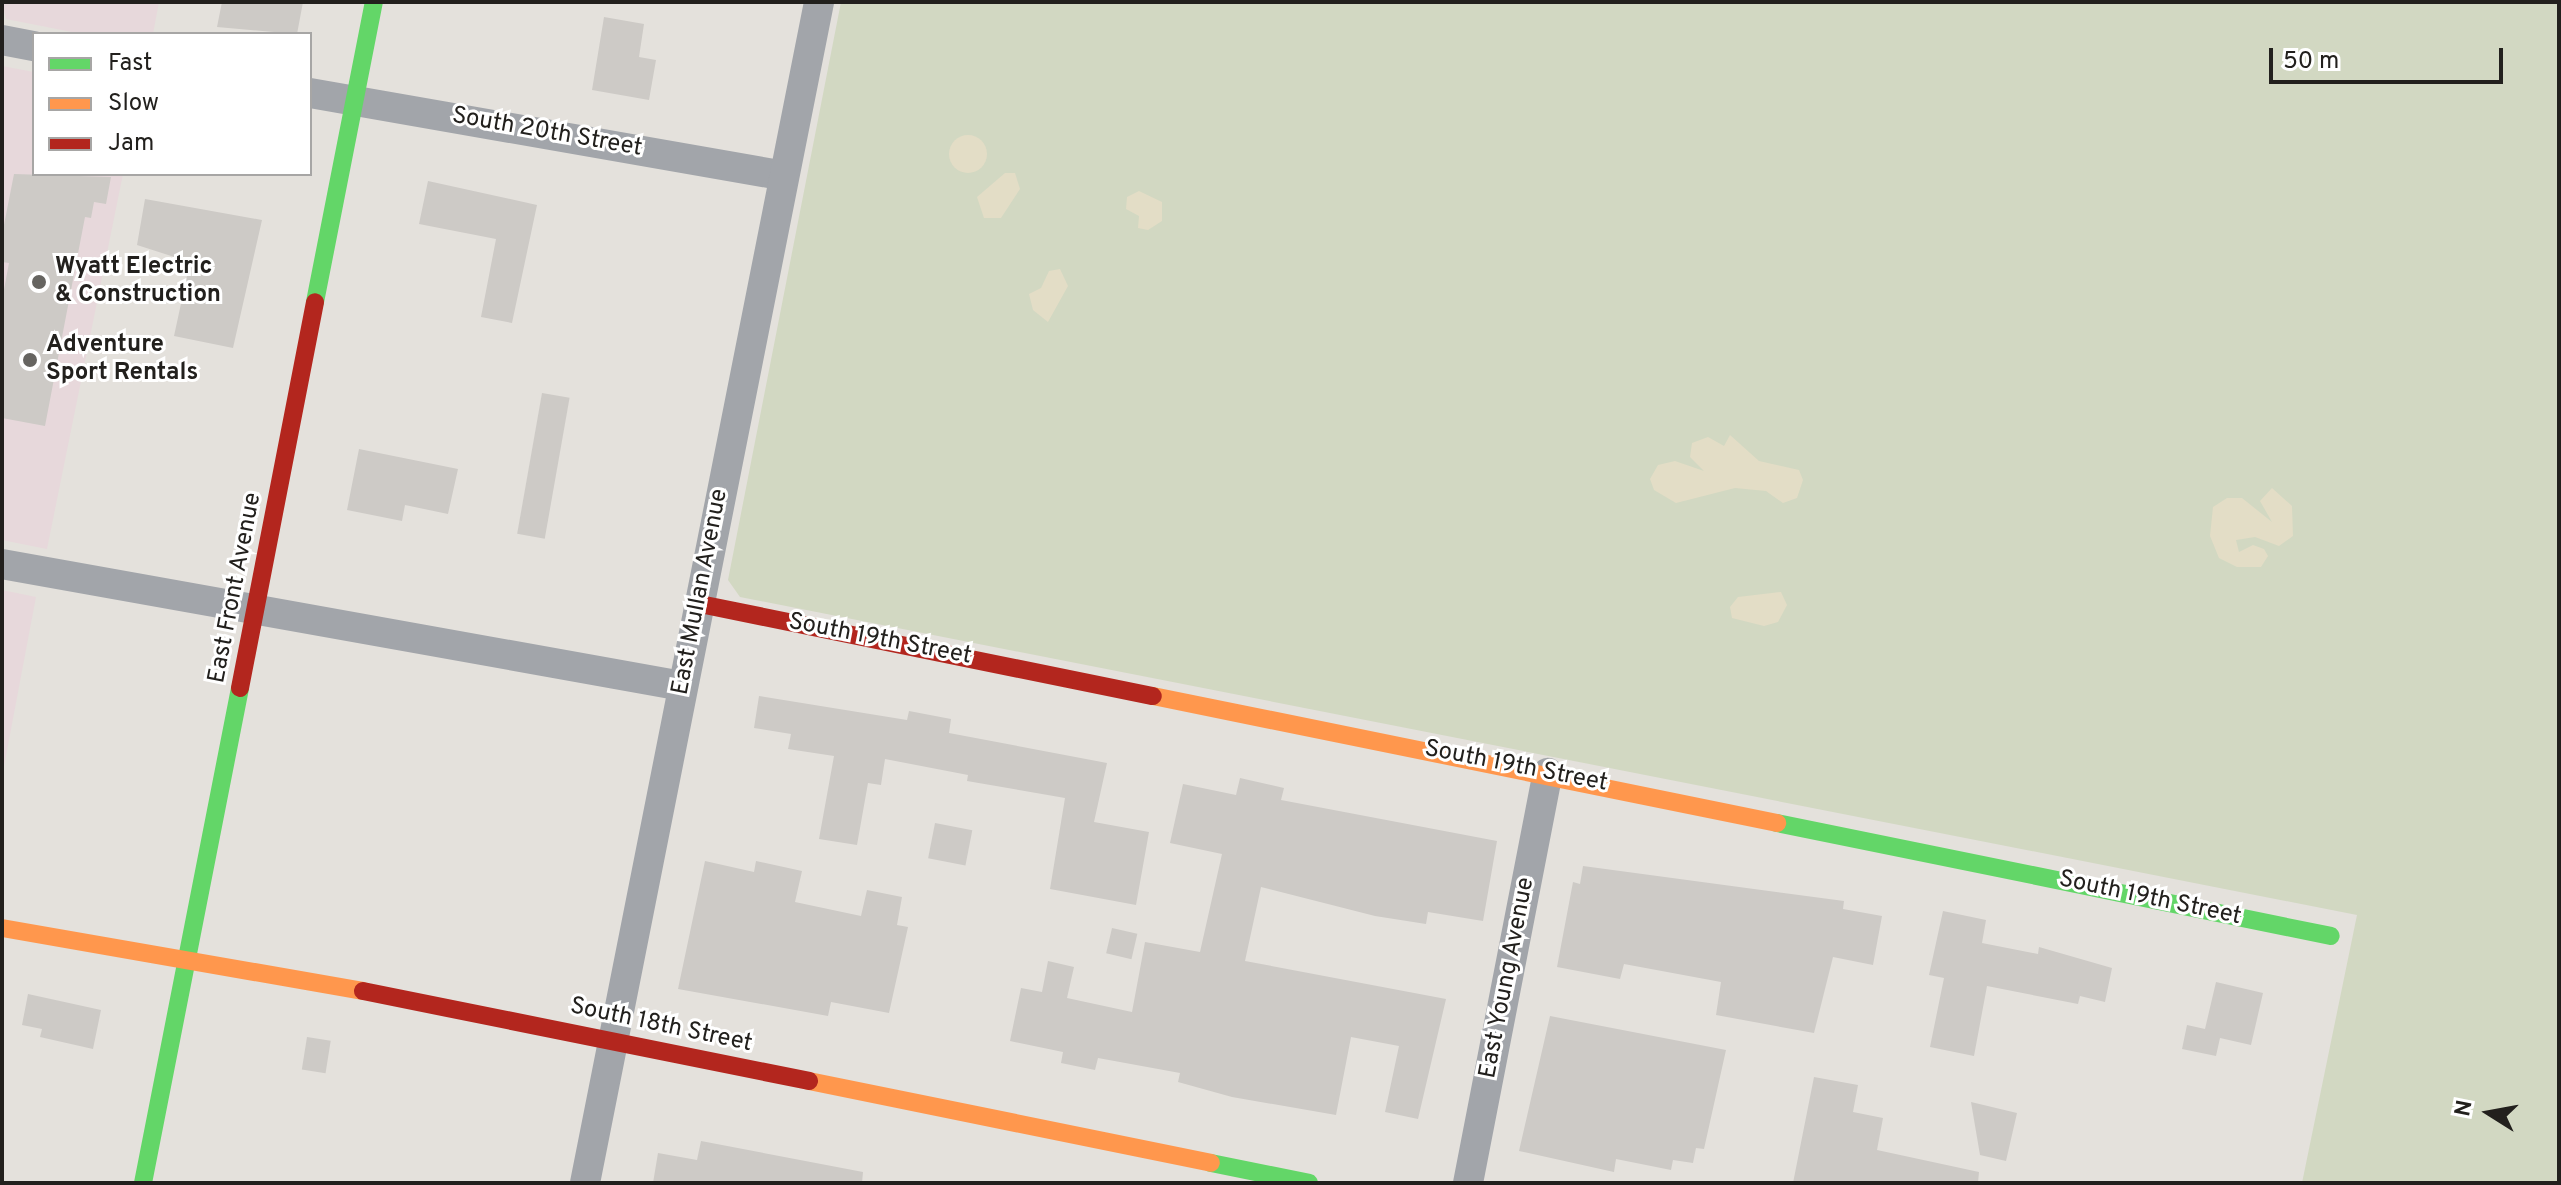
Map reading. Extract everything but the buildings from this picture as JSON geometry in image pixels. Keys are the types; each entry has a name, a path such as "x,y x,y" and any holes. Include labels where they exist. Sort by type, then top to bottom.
{"street":[{"name":"East Front Avenue","path":"143,1183 374,2"},
{"name":"East Mullan Avenue","path":"585,1183 819,2"},
{"path":"2,40 32,46"},
{"name":"South 20th Street","path":"312,93 784,176"},
{"path":"2,564 258,606 682,686"},
{"name":"South 19th Street","path":"700,604 1548,773 2331,936"},
{"name":"East Young Avenue","path":"1468,1183 1548,773"},
{"name":"South 18th Street","path":"2,928 613,1042 1309,1183"}],"shaded area":[{"path":"2,2 159,2 153,32 72,32 6,19"},
{"path":"2,66 32,72 32,176 123,176 47,549 2,540"},
{"path":"2,590 36,597 2,777"}],"green space":[{"path":"841,2 2559,2 2559,1183 2302,1183 2357,915 740,597 728,580"}],"sand":[{"path":"968,135 982,140 987,154 982,168 968,173 954,168 949,154 954,140"},
{"path":"1005,173 1015,173 1020,189 1001,218 984,218 977,197"},
{"path":"1139,191 1162,202 1162,221 1148,230 1138,228 1139,216 1126,209 1127,197"},
{"path":"1060,269 1068,286 1048,322 1033,310 1029,294 1041,288 1049,271"},
{"path":"1730,435 1759,461 1799,470 1803,480 1797,498 1783,503 1766,491 1735,488 1676,503 1654,490 1650,479 1658,465 1675,461 1704,471 1690,457 1692,443 1708,437 1724,446"},
{"path":"2272,488 2292,506 2293,536 2279,546 2255,537 2236,540 2239,552 2253,545 2264,549 2268,556 2261,567 2237,567 2219,558 2210,536 2213,507 2227,498 2242,498 2272,522 2260,501"},
{"path":"1781,592 1787,605 1778,622 1764,626 1732,618 1730,607 1738,597"}],"traffic: fast":[{"path":"315,302 374,2"},
{"path":"143,1183 240,688"},
{"path":"1777,823 2331,936"},
{"path":"1211,1163 1309,1183"}],"traffic: slow":[{"path":"1153,696 1777,823"},
{"path":"2,928 363,991"},
{"path":"809,1081 1211,1163"}],"traffic: jam":[{"path":"240,688 315,302"},
{"path":"700,604 1153,696"},
{"path":"363,991 809,1081"}],"place":[{"name":"Wyatt Electric & Construction","path":"39,282"},
{"name":"Adventure Sport Rentals","path":"30,360"}]}
